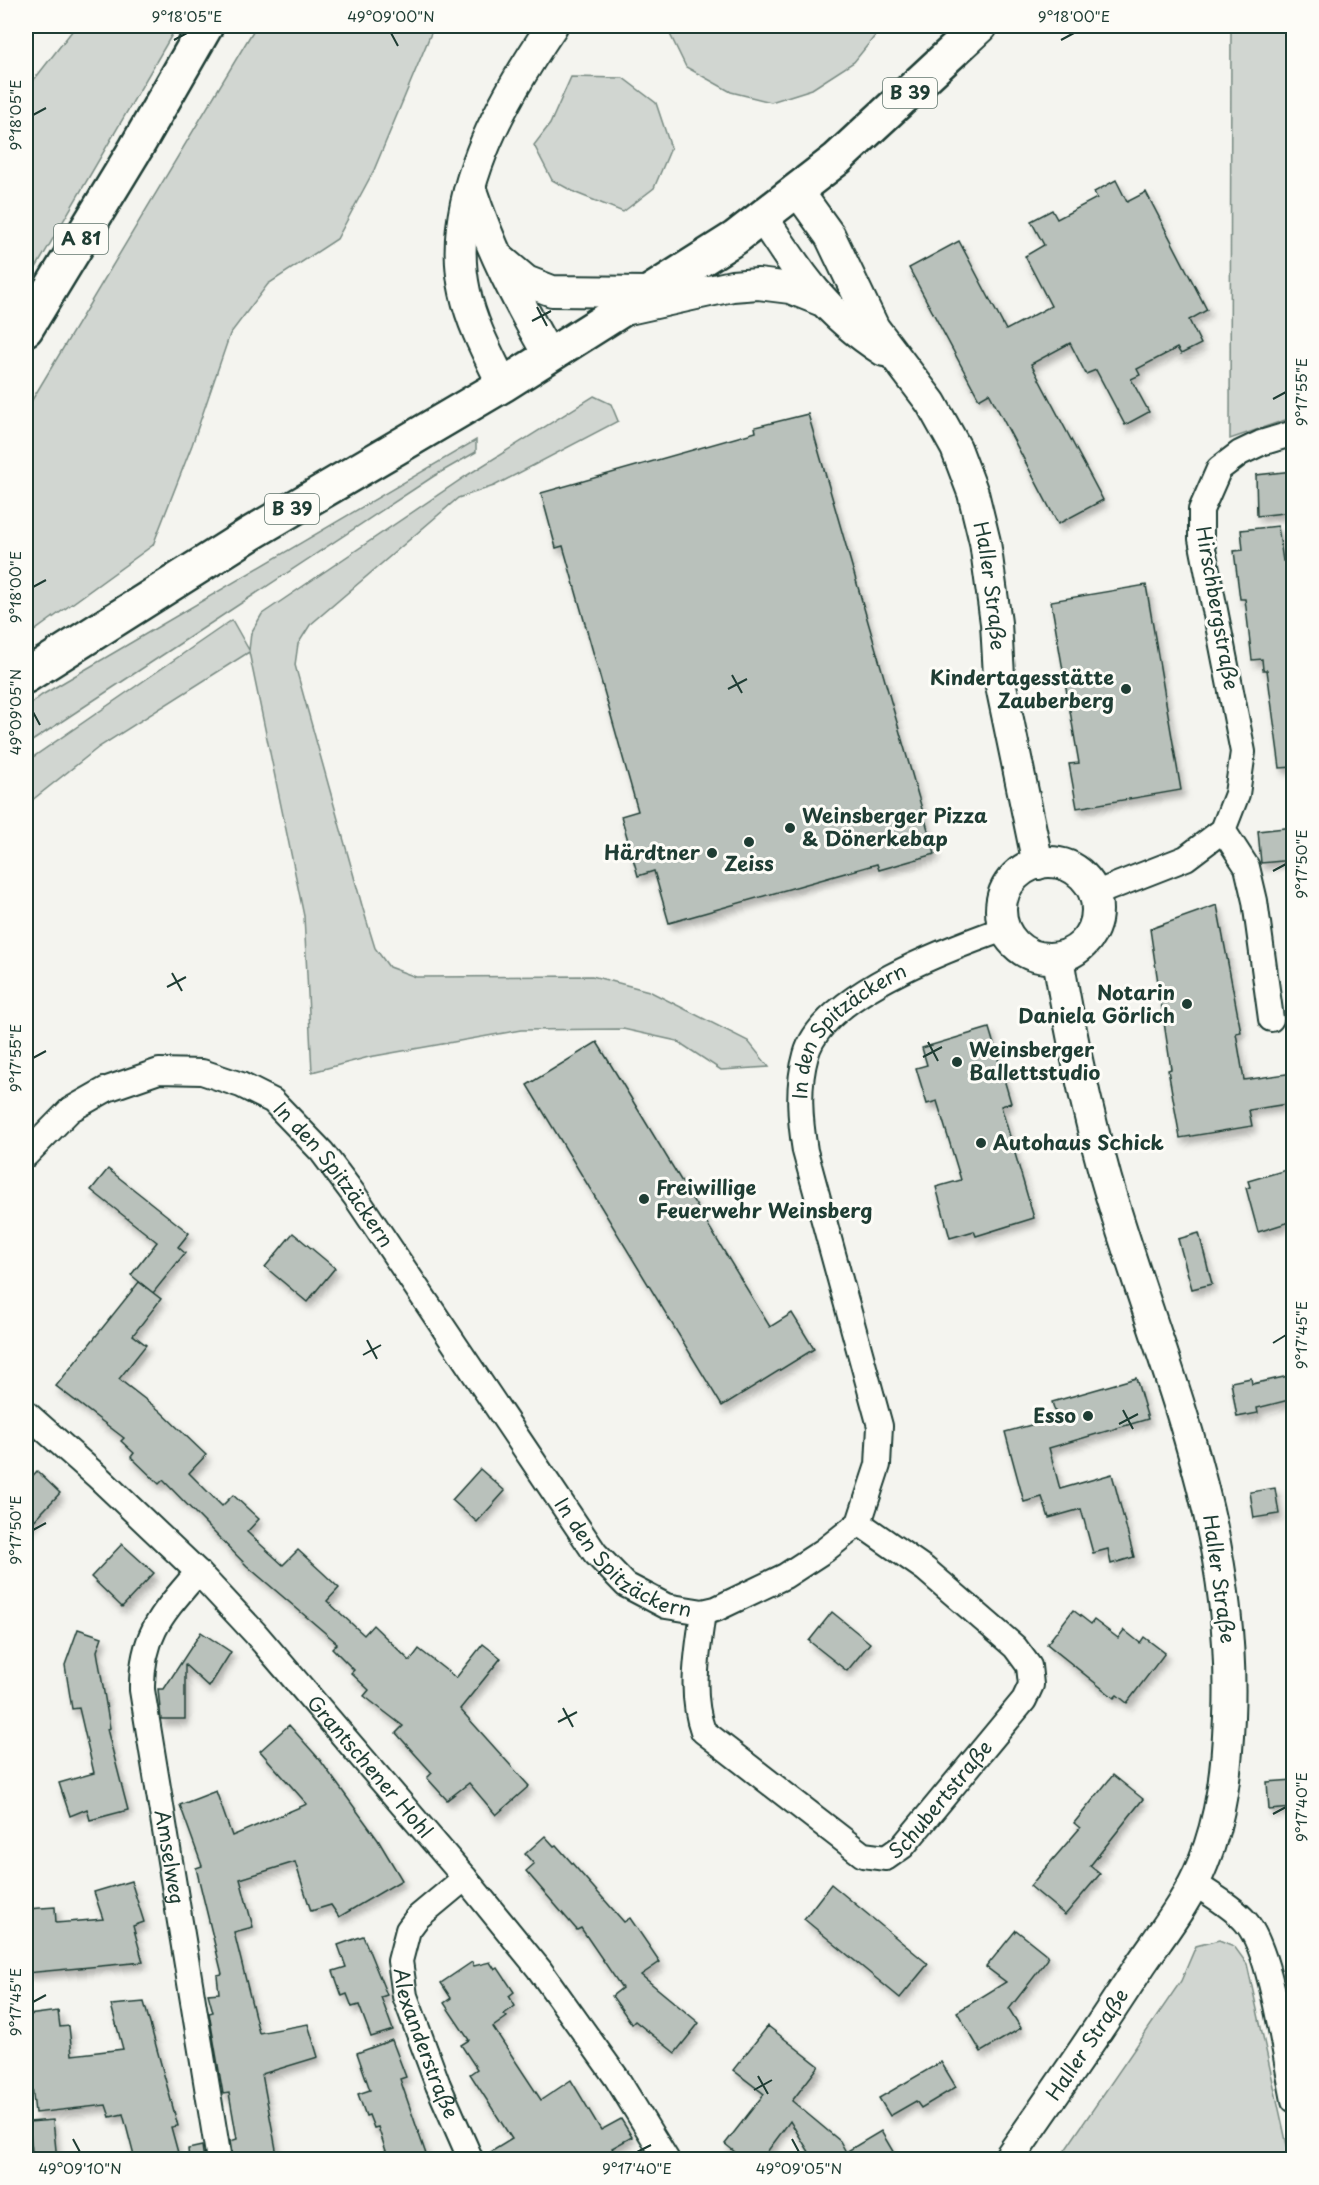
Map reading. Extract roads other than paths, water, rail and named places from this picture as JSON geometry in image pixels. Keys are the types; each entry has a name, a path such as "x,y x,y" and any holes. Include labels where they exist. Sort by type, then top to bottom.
{"main road":[{"name":"A 81","path":"26,329 136,148 206,26"},
{"name":"B 39","path":"26,676 240,540 503,386 763,218 861,137 980,26"}],"street":[{"path":"503,386 479,334 465,293 461,256 462,222 483,146 517,77 552,26"},
{"path":"471,190 495,256 519,305 549,356"},
{"name":"Haller Straße","path":"797,190 830,236 874,328 931,404 956,448 973,493 986,554 996,624 999,676 1038,864"},
{"name":"Haller Straße","path":"763,218 805,282 820,300 868,341 899,361"},
{"path":"495,256 526,281 552,291 650,292"},
{"name":"Haller Straße","path":"621,310 732,286 758,284 790,288 820,300"},
{"name":"Hirschbergstraße","path":"1223,831 1237,794 1243,752 1201,539 1201,510 1219,469 1240,453 1261,443 1293,433"},
{"path":"1094,894 1186,858 1223,831 1247,867 1255,901 1271,1019"},
{"path":"1057,862 1069,866 1088,882 1094,894 1096,921 1091,934 1077,949 1058,958 1045,958 1021,949 1004,929 1001,907 1007,885 1017,874 1038,864 1057,862"},
{"name":"In den Spitzäckern","path":"26,1155 69,1110 107,1089 159,1071 202,1072 241,1085 273,1101 322,1152 355,1196 595,1553 626,1585 666,1606 703,1612 716,1609 785,1576 825,1550 859,1523 878,1465 880,1426 805,1150 799,1113 806,1054 826,1022 838,1010 873,987 938,954 1004,929"},
{"name":"Haller Straße","path":"1008,2160 1179,1911 1194,1883 1204,1860 1220,1805 1228,1757 1231,1686 1229,1637 1217,1545 1198,1460 1106,1179 1066,1009 1058,958"},
{"name":"Grantschener Hohl","path":"26,1413 98,1477 198,1572 255,1633 540,1969 616,2077 667,2160"},
{"name":"Schubertstraße","path":"703,1612 696,1668 695,1711 703,1731 863,1855 886,1858 910,1838 1024,1700 1031,1685 1029,1666 1015,1647 925,1569 859,1523"},
{"name":"Amselweg","path":"198,1572 154,1626 145,1649 142,1690 219,2160"},
{"name":"Alexanderstraße","path":"465,1878 417,1918 408,1930 400,1961 405,1996 438,2085 471,2160"},
{"path":"1194,1883 1235,1912 1255,1935 1268,1973 1293,2100"}],"place":[{"name":"Kindertagesstätte Zauberberg","path":"1126,689"},
{"name":"Weinsberger Pizza & Dönerkebap","path":"790,828"},
{"name":"Zeiss","path":"749,842"},
{"name":"Härdtner","path":"712,853"},
{"name":"Notarin Daniela Görlich","path":"1187,1004"},
{"name":"Weinsberger Ballettstudio","path":"957,1062"},
{"name":"Autohaus Schick","path":"981,1143"},
{"name":"Freiwillige Feuerwehr Weinsberg","path":"644,1199"},
{"name":"Esso","path":"1088,1416"}]}
